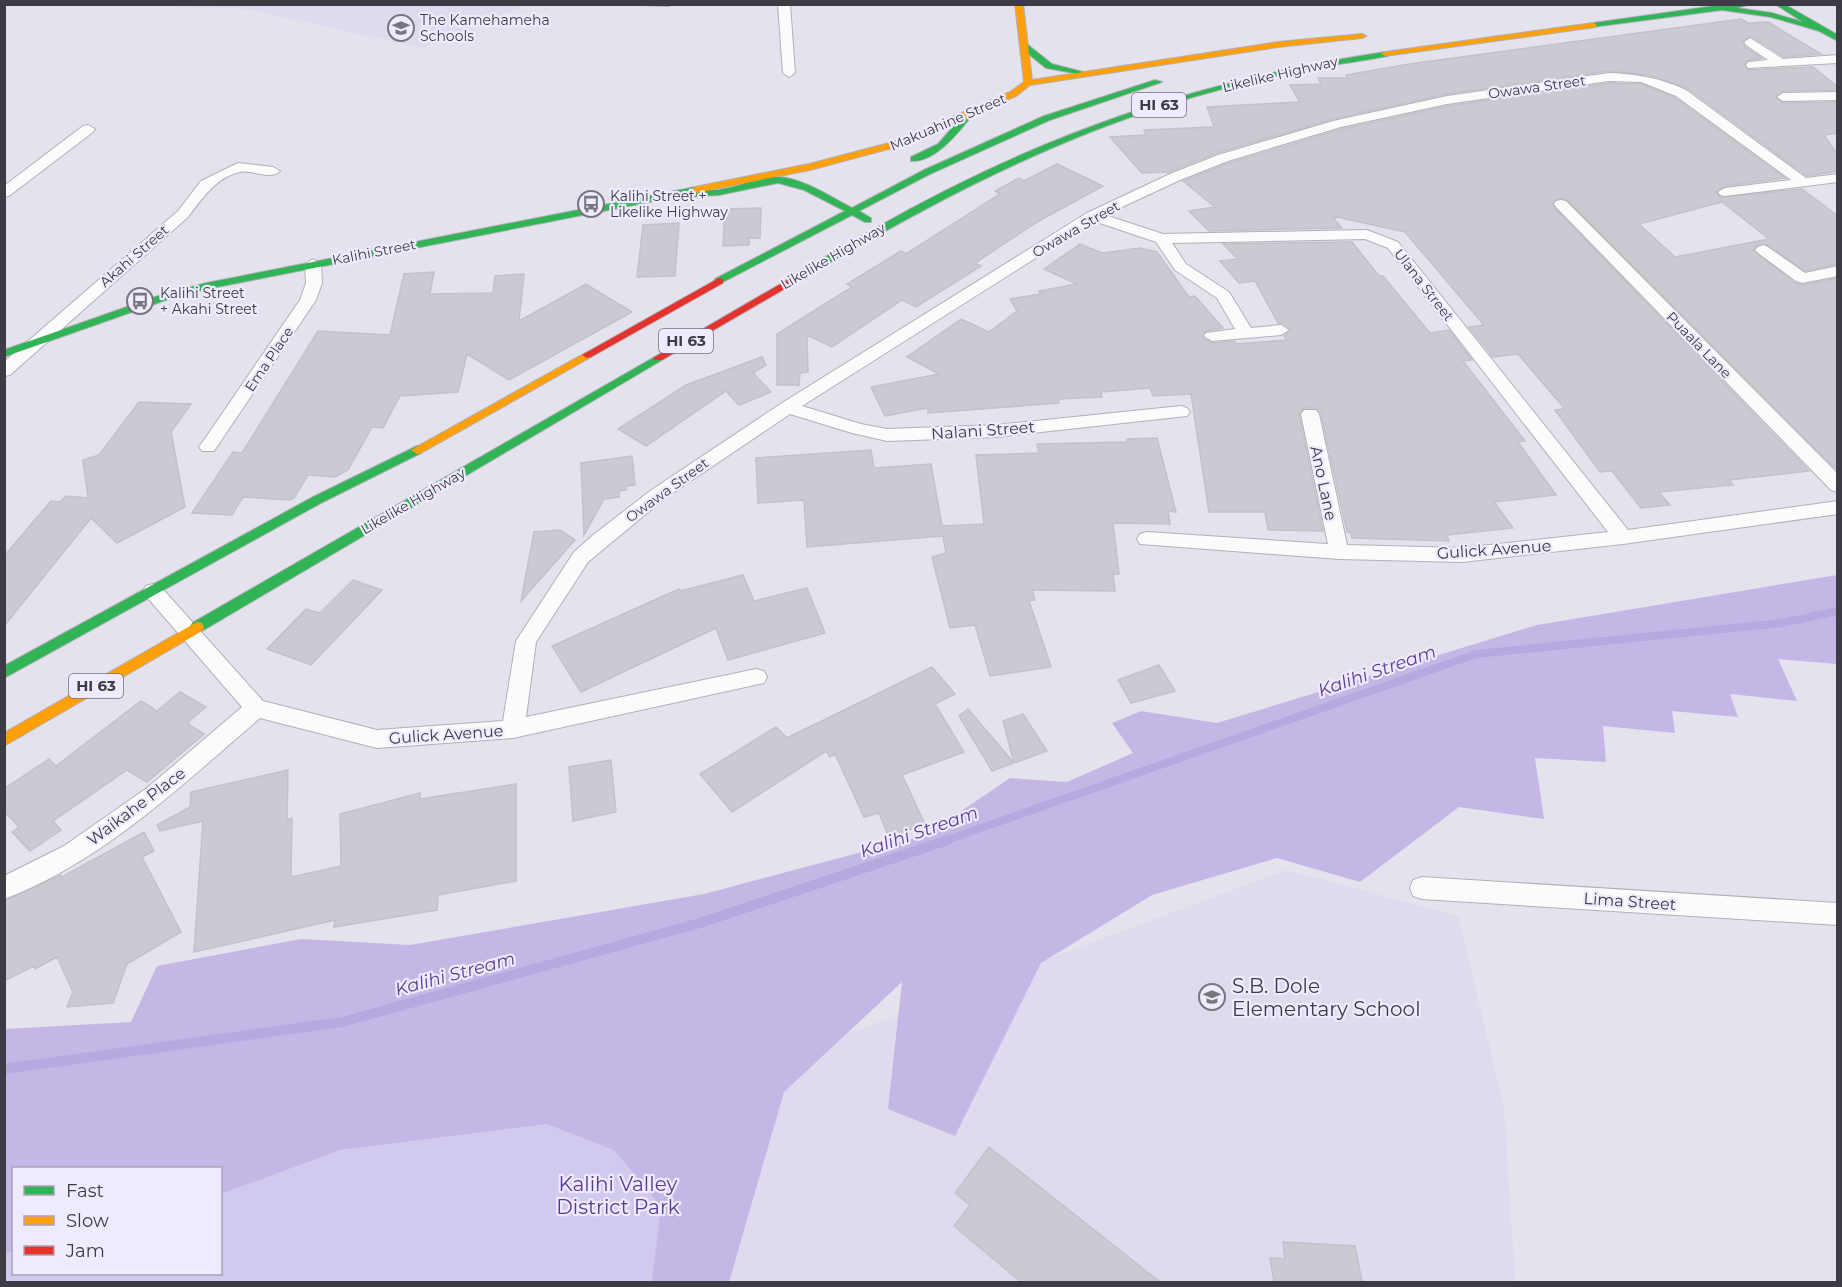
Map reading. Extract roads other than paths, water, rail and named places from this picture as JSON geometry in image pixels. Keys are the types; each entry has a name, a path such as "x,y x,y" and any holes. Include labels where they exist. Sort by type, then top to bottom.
{"main road":[{"path":"620,4 669,4"},
{"path":"1019,4 1028,83 1102,74 1164,62"},
{"name":"Likelike Highway","path":"4,740 883,227 959,186 1043,147 1128,115 1252,79 1346,59 1748,4"},
{"path":"1778,4 1838,39"},
{"path":"1722,8 1747,9 1820,29"},
{"name":"Likelike Highway","path":"1164,62 1326,37 1368,35 1251,57 1194,72"},
{"path":"1025,47 1049,66 1070,72 1089,72 1164,62"},
{"name":"Likelike Highway","path":"4,673 317,500 428,445 761,257 851,211 967,152 1047,118 1174,77"},
{"name":"Makuahine Street","path":"752,179 885,148 1013,94 1028,83"},
{"path":"899,165 940,146 969,114"},
{"name":"Kalihi Street","path":"4,354 30,347 184,291 752,179"},
{"path":"719,192 778,180 789,181 883,227"},
{"path":"669,195 784,188 797,192 807,202"},
{"path":"851,211 862,192"},
{"path":"761,257 784,232 795,226"}],"street":[{"path":"784,4 789,73"},
{"path":"1750,42 1781,63"},
{"path":"1752,65 1834,62"},
{"name":"Owawa Street","path":"513,729 526,641 581,557 657,495 788,407 1092,216 1174,177 1223,158 1338,124 1447,100 1609,77 1641,78 1671,88 1803,182"},
{"path":"1783,97 1838,96"},
{"path":"4,193 88,129"},
{"name":"Akahi Street","path":"4,371 183,214 206,184 238,167 273,171"},
{"path":"1725,192 1838,178"},
{"name":"Puaala Lane","path":"1561,204 1838,486"},
{"name":"Ulana Street","path":"1092,216 1162,239 1367,234 1393,245 1623,537"},
{"path":"1162,239 1180,267 1223,295 1246,333"},
{"path":"1763,249 1802,278 1838,271"},
{"name":"Ema Place","path":"208,447 308,300 314,283 313,264"},
{"path":"1212,336 1281,330"},
{"name":"Nalani Street","path":"788,407 858,429 887,435 996,430 1180,412"},
{"name":"Ano Lane","path":"1310,414 1339,552"},
{"name":"Gulick Avenue","path":"1148,539 1339,552 1462,555 1623,537 1838,507"},
{"path":"153,591 256,708"},
{"name":"Gulick Avenue","path":"256,708 377,739 513,729 756,677"},
{"name":"Waikahe Place","path":"4,888 73,853 155,795 256,708"},
{"name":"Lima Street","path":"1422,888 1838,914"}],"waterway":[{"name":"Kalihi Stream","path":"944,841 1476,654 1782,623 1838,611"},
{"name":"Kalihi Stream","path":"4,1069 342,1022 700,923 948,840"}],"place":[{"name":"The Kamehameha Schools","path":"401,28"},
{"name":"Kalihi Street + Likelike Highway","path":"591,204"},
{"name":"Kalihi Street + Akahi Street","path":"140,301"},
{"name":"S.B. Dole Elementary School","path":"1212,997"}],"park label":[{"name":"Kalihi Valley District Park","path":"618,1196"}]}
